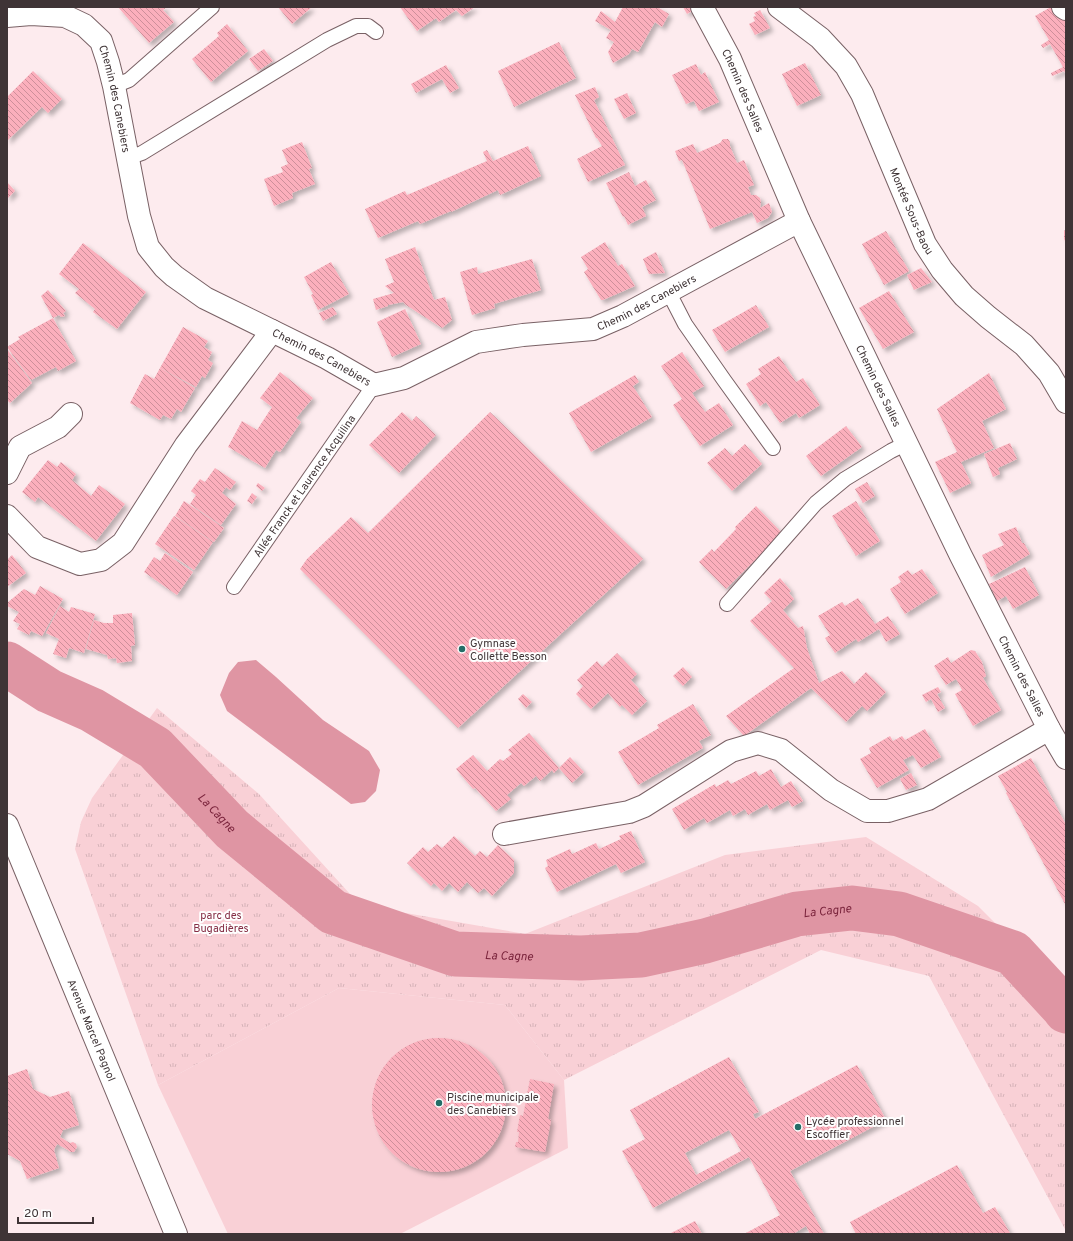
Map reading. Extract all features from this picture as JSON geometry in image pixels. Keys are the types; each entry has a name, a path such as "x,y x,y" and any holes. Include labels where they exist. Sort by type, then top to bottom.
{"street":[{"name":"Chemin des Salles","path":"702,7 730,59 799,221 961,556 1049,729 1066,758"},
{"name":"Montée Sous-Baou","path":"779,7 820,38 846,66 862,94 924,244 942,270 964,296 1024,345 1050,373 1066,402"},
{"name":"Chemin des Canebiers","path":"7,16 67,12 101,41 114,86 140,216 148,247 164,267 205,298 327,358 374,385 404,378 476,342 523,335 593,329 623,316 799,221"},
{"path":"7,516 38,547 80,564 101,560 123,543 186,445 272,331"},
{"path":"7,473 20,447 58,427 71,414"},
{"path":"504,834 629,812 644,806 731,751 758,743 781,750 831,790 867,811 888,811 928,799 1049,729"},
{"name":"Avenue Marcel Pagnol","path":"7,825 176,1234"}],"lane":[{"path":"114,86 129,80 212,7"},
{"path":"128,158 142,153 327,40 356,26 368,26 376,32"},
{"path":"668,291 685,324 773,448"},
{"name":"Allée Franck et Laurence Acquilina","path":"234,587 374,385"},
{"path":"727,604 816,503 845,479 907,443"}],"green space":[{"name":"parc des Bugadières","path":"157,708 259,794 360,905 525,934 725,855 866,837 978,906 1066,994 1066,1231 929,976 821,950 564,1080 505,1005 339,988 158,1085 75,849 81,822 92,798"},
{"path":"339,988 505,1005 564,1080 568,1148 400,1234 228,1234 158,1085"}],"shaded area":[{"path":"256,660 323,720 369,751 380,770 376,791 365,802 351,804 227,711 220,695 229,673 238,662"}],"building":[{"path":"118,7 167,7 163,10 174,22 149,43"},
{"path":"278,7 312,7 292,24"},
{"path":"400,7 475,7 462,16 456,10 439,22 436,18 417,31"},
{"path":"623,7 659,7 669,14 662,27 655,22 638,52 632,49 629,54 613,63 608,52 614,42 606,38 611,30 595,21 601,11 615,22"},
{"path":"683,7 693,7 694,10 687,14"},
{"path":"1051,7 1066,19 1066,74 1064,71 1052,76 1051,73 1063,67 1050,44 1043,48 1041,45 1049,40 1035,16"},
{"path":"760,10 770,28 755,35 749,24 755,21 753,17 756,16 754,13"},
{"path":"227,24 248,51 211,82 192,59 219,36 217,33"},
{"path":"559,42 576,78 514,107 498,71"},
{"path":"264,49 273,61 258,71 249,59"},
{"path":"805,63 821,95 797,106 782,74"},
{"path":"696,64 701,75 705,72 719,102 699,111 694,101 686,104 672,75"},
{"path":"446,65 459,88 450,93 442,79 416,93 411,84"},
{"path":"33,71 62,99 48,113 42,107 7,141 7,97"},
{"path":"595,87 599,97 594,100 625,165 588,182 577,159 602,146 596,138 575,95"},
{"path":"627,93 636,113 624,119 614,99"},
{"path":"723,139 728,139 730,142 730,146 737,163 744,160 754,185 748,187 751,195 756,195 760,198 760,208 769,203 772,212 768,218 757,223 752,212 710,229 682,160 679,161 675,151 693,144 697,153 720,143"},
{"path":"302,142 312,168 309,169 315,184 292,193 293,198 274,206 264,179 283,172 281,167 288,164 282,150"},
{"path":"528,146 541,176 500,195 498,190 451,212 420,224 418,221 378,238 365,209 405,191 407,195 487,161 483,152 487,150 493,161"},
{"path":"629,172 635,186 646,180 656,200 642,207 646,216 628,225 606,183"},
{"path":"7,182 15,191 7,199"},
{"path":"1066,229 1066,243 1064,239 1064,231"},
{"path":"886,231 909,271 884,285 862,244"},
{"path":"605,242 618,266 622,264 635,286 601,300 584,272 588,269 581,257"},
{"path":"83,243 146,292 117,329 93,312 95,309 75,293 79,289 59,274"},
{"path":"415,247 434,300 445,297 452,320 442,328 403,302 388,305 376,310 373,299 394,293 385,286 394,282 385,259"},
{"path":"656,252 665,273 649,274 643,259"},
{"path":"532,259 541,290 494,304 495,308 472,315 460,272 477,267 478,274"},
{"path":"331,262 349,294 318,310 311,295 313,294 304,277"},
{"path":"921,268 932,282 914,290 907,275"},
{"path":"48,290 66,311 63,313 65,316 61,317 59,315 53,318 41,296"},
{"path":"889,291 914,332 883,349 859,308"},
{"path":"756,305 769,327 725,352 712,330"},
{"path":"333,307 337,314 323,321 319,313"},
{"path":"405,309 421,344 392,357 377,322"},
{"path":"53,318 76,361 58,371 56,367 31,380 7,347 20,339 18,337"},
{"path":"183,327 208,341 204,347 212,352 208,360 213,363 205,378 202,376 196,387 160,368"},
{"path":"7,349 32,383 10,403 7,400"},
{"path":"682,352 704,386 692,393 705,412 719,403 733,425 700,446 673,405 682,399 661,366"},
{"path":"779,356 796,382 803,378 820,405 799,418 796,413 780,423 766,402 760,406 746,384 761,374 758,369"},
{"path":"160,368 195,388 181,412 177,409 171,419 163,415 160,420 130,403 145,374 154,379"},
{"path":"280,372 313,398 296,418 301,422 280,452 276,450 265,468 228,447 242,421 257,430 272,407 260,398"},
{"path":"989,373 1006,409 982,421 994,448 961,462 971,483 950,493 935,462 957,452 937,409"},
{"path":"635,375 639,382 633,386 652,417 591,452 569,413"},
{"path":"402,412 412,421 416,416 436,435 399,473 369,445"},
{"name":"Gymnase Collette Besson","path":"490,412 643,559 458,728 300,569 307,559 351,517 368,533"},
{"path":"846,426 862,447 821,476 806,456"},
{"path":"1010,443 1017,459 998,468 1000,474 993,477 984,454"},
{"path":"745,444 762,464 732,491 707,463 725,448 732,456"},
{"path":"48,460 57,467 61,462 76,474 72,480 91,496 99,485 125,504 96,541 38,497 35,502 22,492"},
{"path":"215,468 236,482 230,490 226,487 222,493 236,504 221,525 190,504 196,495 191,491 200,479 205,482"},
{"path":"867,482 875,496 863,503 855,489"},
{"path":"258,483 265,488 262,491 256,486"},
{"path":"252,493 257,497 252,504 247,501"},
{"path":"184,501 224,528 214,542 175,516"},
{"path":"856,501 880,541 856,556 832,516"},
{"path":"756,506 782,533 726,589 699,562 712,549 714,552 736,529 735,527"},
{"path":"174,516 213,542 194,570 155,544"},
{"path":"1016,527 1022,543 1024,543 1030,554 991,577 982,555 1004,545 998,534"},
{"path":"165,553 193,572 177,595 144,572 154,557 160,561"},
{"path":"12,555 26,573 7,587 7,560"},
{"path":"1025,567 1039,595 1013,609 1006,596 997,601 989,584"},
{"path":"922,569 938,593 905,614 890,589 901,582 898,577 908,570 912,575"},
{"path":"780,578 791,591 789,593 794,599 783,610 798,628 803,626 807,648 819,683 842,671 854,684 866,672 886,692 867,711 862,706 846,722 811,688 744,736 726,716 794,668 750,621 772,601 764,593"},
{"path":"40,586 63,599 42,636 31,631 29,635 17,629 20,624 13,621 19,612 7,606 7,603 24,589 35,595"},
{"path":"858,598 875,624 888,616 900,634 886,642 879,629 858,642 856,639 835,653 825,638 830,635 818,616 842,602 845,606"},
{"path":"60,606 69,612 71,607 95,614 84,653 69,648 66,658 53,654 59,639 46,633"},
{"path":"132,613 135,645 131,646 132,661 117,663 116,658 108,659 107,655 86,649 94,620 104,623 113,623 113,615"},
{"path":"971,650 975,651 982,662 986,676 983,678 1001,710 973,726 955,694 962,690 956,679 946,685 934,666 948,657 951,663"},
{"path":"617,653 637,674 631,680 647,701 632,715 622,705 620,707 608,693 591,709 576,694 583,686 577,680 597,661 602,667"},
{"path":"683,667 692,677 683,686 673,676"},
{"path":"938,687 941,692 937,694 945,708 938,712 931,699 926,702 922,695"},
{"path":"523,694 532,702 526,708 518,699"},
{"path":"693,704 711,735 699,741 703,748 638,785 618,752 659,728 657,725"},
{"path":"925,729 941,757 921,768 913,755 903,760 909,770 877,788 860,759 871,753 869,748 890,736 893,741 902,736 905,740"},
{"path":"529,733 559,768 554,773 552,770 540,781 536,776 524,786 521,783 507,795 511,799 496,811 475,788 473,789 456,769 473,755 487,771 500,759 503,761 512,754 508,750"},
{"path":"570,757 584,772 572,783 559,768"},
{"path":"1031,758 1066,825 1066,906 998,776"},
{"path":"771,769 781,787 791,781 803,801 792,807 788,800 770,810 767,804 748,815 745,809 733,816 730,810 707,823 704,818 684,830 672,809 715,784 716,787 728,780 731,784 756,771 759,776"},
{"path":"911,773 917,785 906,790 900,779"},
{"path":"631,831 645,862 621,873 616,864 557,892 545,868 548,866 546,860 570,849 572,854 596,843 599,849 621,839 619,836"},
{"path":"454,836 475,856 480,851 487,857 498,845 514,860 514,873 492,896 484,888 478,893 467,882 458,892 449,883 442,891 434,883 431,886 407,863 423,847 428,852 437,844 442,848"},
{"name":"Piscine municipale des Canebiers","path":"439,1038 452,1039 465,1043 476,1049 491,1063 501,1079 505,1092 505,1118 501,1131 495,1142 481,1157 465,1167 452,1171 439,1172 426,1171 413,1167 402,1161 387,1147 377,1131 373,1118 372,1105 373,1092 377,1079 383,1068 397,1053 413,1043 426,1039"},
{"path":"729,1057 759,1112 753,1114 755,1119 857,1065 886,1120 790,1171 824,1234 810,1234 806,1226 793,1234 744,1234 780,1215 749,1157 653,1208 622,1151 645,1139 630,1110","holes":["729,1130 741,1151 696,1175 685,1153"]},
{"path":"27,1069 33,1089 50,1097 69,1091 79,1125 63,1130 60,1137 70,1143 73,1142 77,1147 74,1152 71,1152 57,1144 54,1150 59,1168 27,1179 20,1161 7,1154 7,1076"},
{"path":"530,1079 554,1084 548,1119 551,1120 545,1152 515,1147 516,1142 518,1142 519,1132 517,1132 520,1115 523,1116"},
{"path":"957,1165 983,1213 995,1207 1010,1233 856,1234 850,1222"},
{"path":"695,1221 702,1234 669,1234"}],"waterway":[{"name":"La Cagne","path":"7,664 49,691 92,710 155,748 232,829 333,912 455,954 581,958 641,955 705,941 797,914 852,908 899,914 1013,953 1066,1011"}],"place":[{"name":"Gymnase Collette Besson","path":"462,649"},
{"name":"Piscine municipale des Canebiers","path":"439,1103"},
{"name":"Lycée professionnel Escoffier","path":"798,1127"}]}
